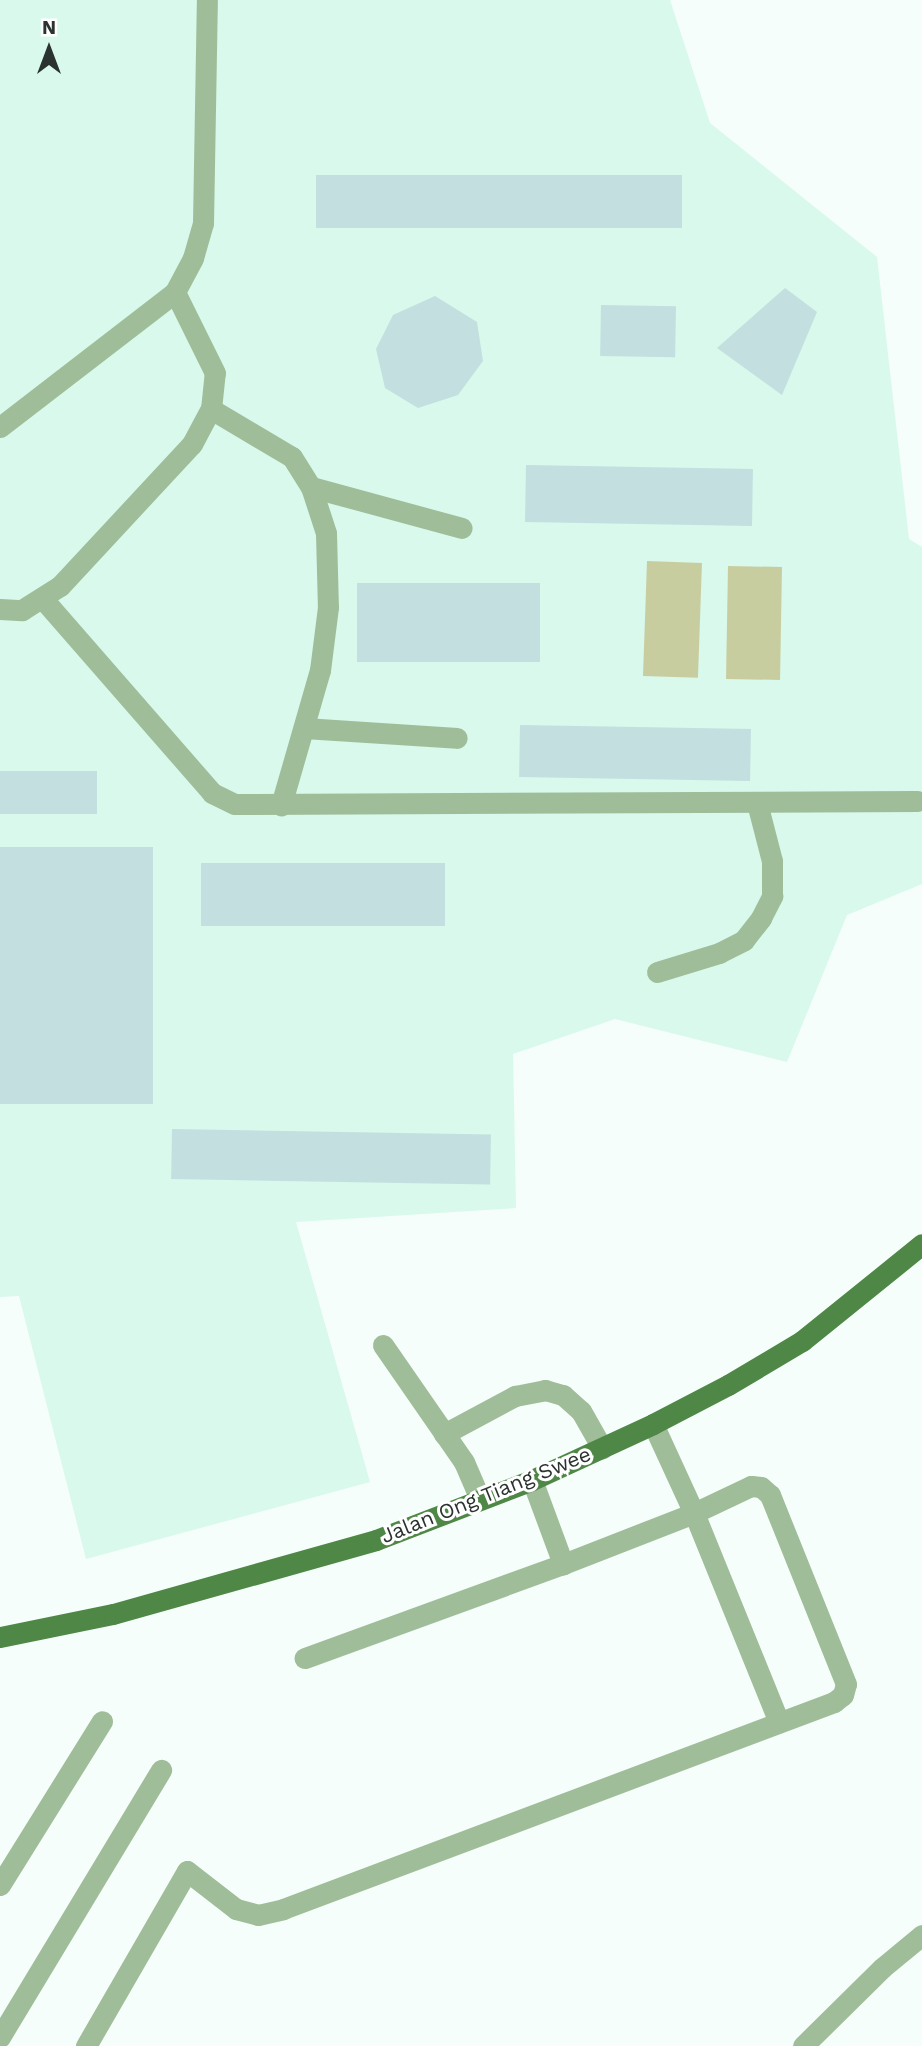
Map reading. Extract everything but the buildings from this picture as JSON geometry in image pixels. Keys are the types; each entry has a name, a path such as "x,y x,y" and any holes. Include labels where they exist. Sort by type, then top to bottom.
{"main road":[{"name":"Jalan Ong Tiang Swee","path":"0,1637 113,1614 376,1540 532,1480 653,1424 802,1341 922,1244"}],"street":[{"path":"0,427 175,292 193,258 203,223 207,0"},
{"path":"0,610 22,610 60,586 192,444 211,409 215,373 175,292"},
{"path":"211,409 292,457 311,487 326,533 328,607 320,670 281,805"},
{"path":"311,487 462,528"},
{"path":"43,599 212,793 235,804 917,802"},
{"path":"304,728 457,738"},
{"path":"657,972 719,953 744,940 761,918 772,896 772,861 757,803"},
{"path":"383,1345 464,1462 480,1499"},
{"path":"444,1434 515,1396 545,1390 563,1395 581,1411 602,1448"},
{"path":"653,1424 694,1513 779,1722"},
{"path":"532,1480 563,1564"},
{"path":"86,2046 187,1871 236,1909 258,1915 283,1909 834,1702 843,1695 846,1684 770,1495 761,1487 751,1486 694,1513 563,1564 305,1658"},
{"path":"0,1885 102,1721"},
{"path":"0,2037 161,1770"},
{"path":"803,2046 882,1968 922,1935"}],"shaded area":[{"path":"0,0 670,0 710,123 877,257 909,539 922,547 922,884 847,915 787,1062 615,1019 513,1054 516,1208 296,1222 370,1482 86,1559 19,1296 0,1297"}],"green space":[{"path":"647,561 702,563 698,678 643,676"},
{"path":"728,566 782,567 780,680 726,679"}]}
